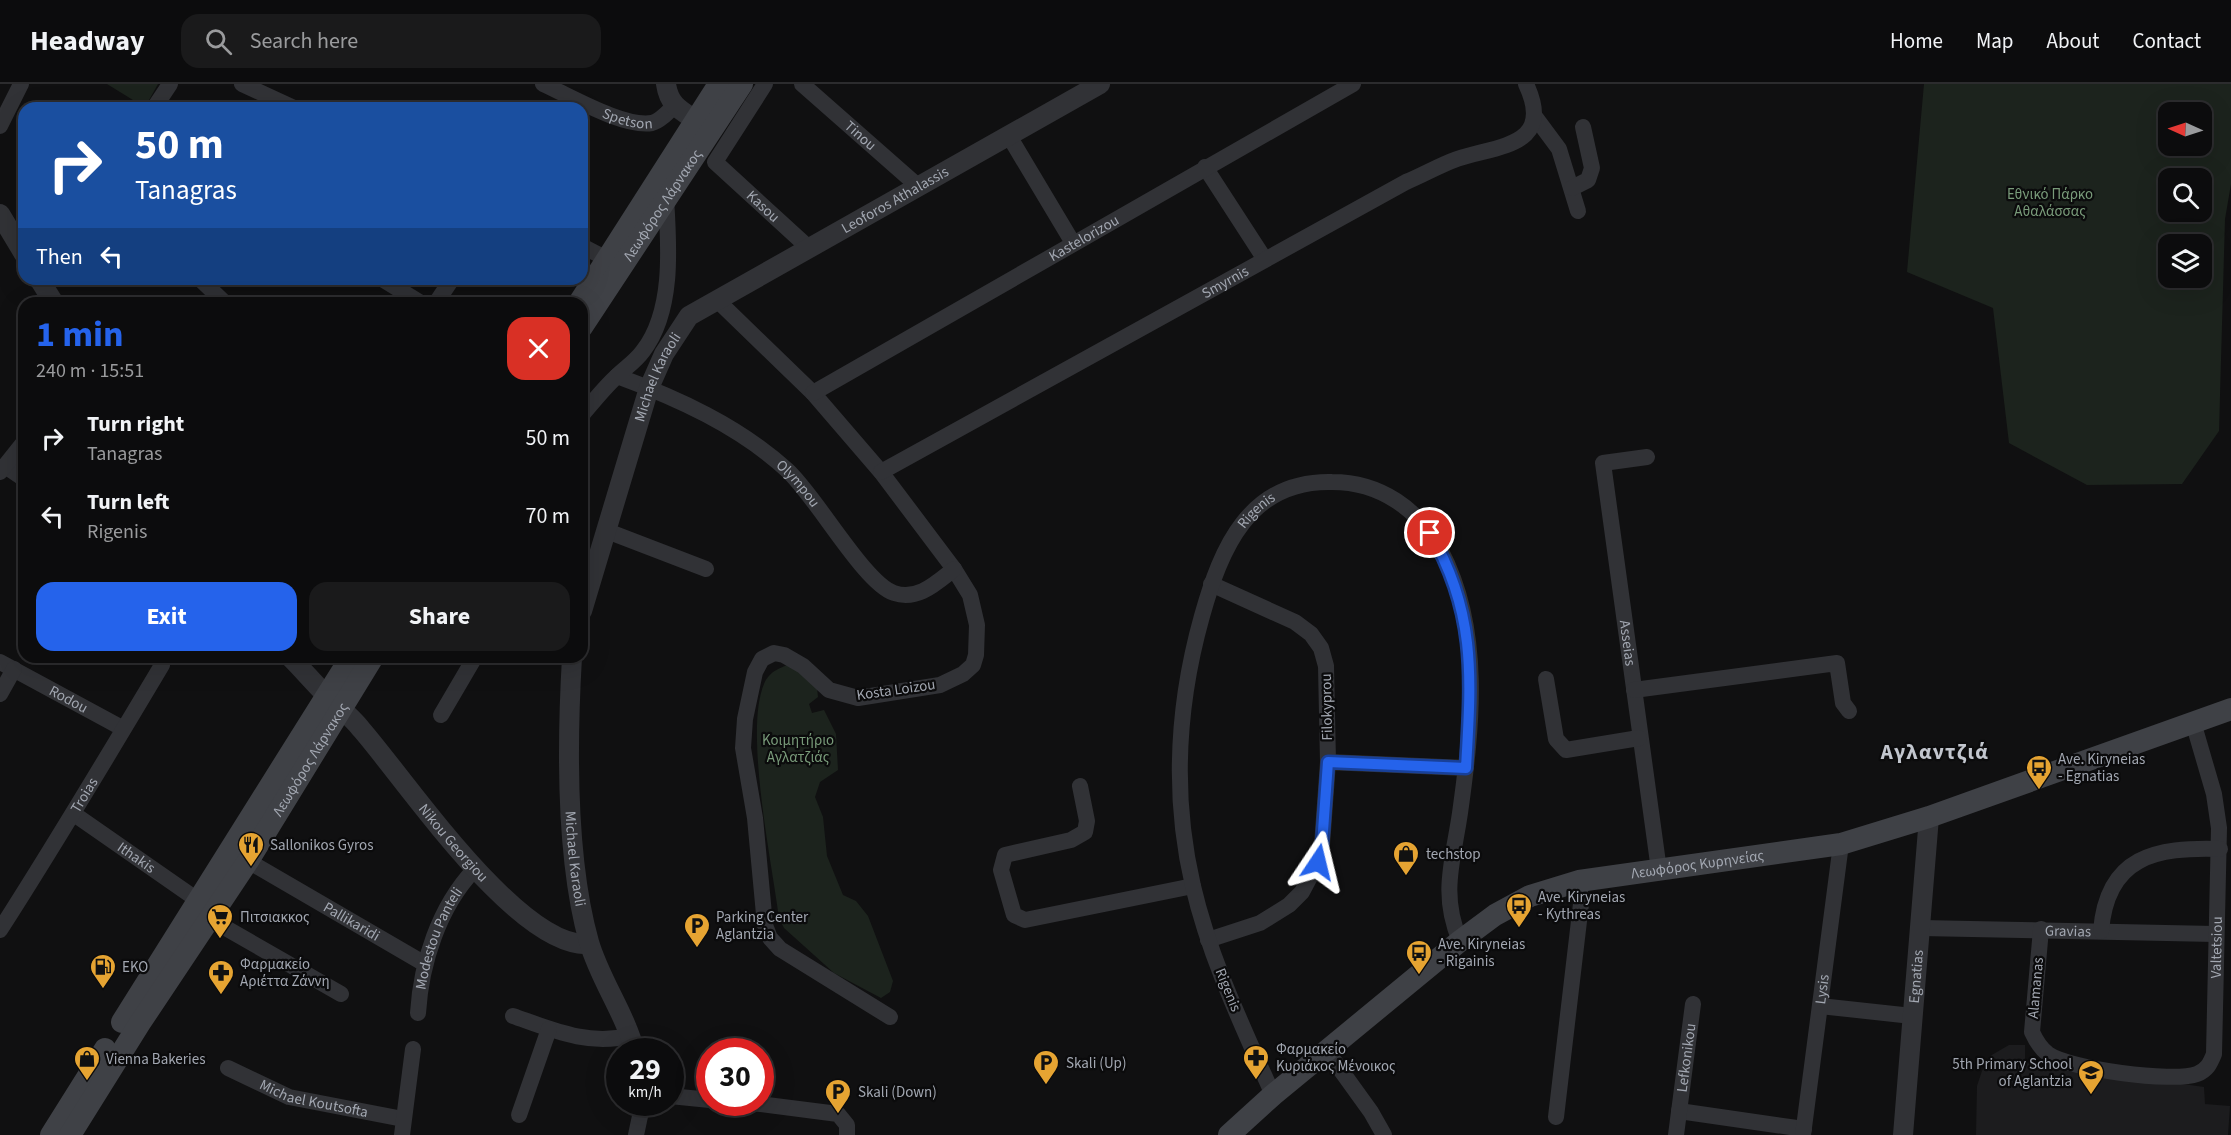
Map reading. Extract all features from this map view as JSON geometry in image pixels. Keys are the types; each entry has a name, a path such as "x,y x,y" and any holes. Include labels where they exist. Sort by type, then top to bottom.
{"main road":[{"name":"Λεωφόρος Λάρνακος","path":"583,297 719,84"},
{"name":"Λεωφόρος Λάρνακος","path":"588,318 742,84"},
{"name":"Λεωφόρος Λάρνακος","path":"70,1135 140,1023 204,910 248,861 334,702 349,663"},
{"name":"Λεωφόρος Λάρνακος","path":"51,1135 204,910 334,702 368,663"},
{"name":"Λεωφόρος Κυρηνείας","path":"1228,1135 1273,1095 1460,941 1495,915 1530,896 1579,881 1841,844 1929,817 2231,709"}],"street":[{"path":"0,126 21,84"},
{"path":"158,102 170,84"},
{"path":"242,84 281,102"},
{"name":"Spetson","path":"543,84 584,102"},
{"path":"666,84 668,97 674,106 697,120"},
{"name":"Kasou","path":"765,84 715,162 810,249"},
{"name":"Tinou","path":"802,84 919,187"},
{"name":"Leoforos Athalassis","path":"689,316 1100,84"},
{"path":"1526,84 1532,98 1536,118 1559,149 1578,211"},
{"name":"Kastelorizou","path":"813,393 1350,85"},
{"name":"Spetson","path":"588,104 641,123 655,122 674,106"},
{"name":"Smyrnis","path":"881,472 1264,258 1436,169 1456,160 1509,146 1528,133 1536,118"},
{"path":"1572,188 1588,180 1592,168 1583,127"},
{"path":"1009,136 1073,243"},
{"path":"1205,167 1264,258"},
{"name":"Michael Karaoli","path":"617,376 633,364 648,343 665,295 668,232 666,198"},
{"path":"0,214 18,244"},
{"path":"588,249 607,259"},
{"path":"206,285 219,297"},
{"path":"392,285 411,297"},
{"name":"Michael Karaoli","path":"588,592 649,388 670,344 689,316 674,308 665,295"},
{"name":"Kosta Loizou","path":"718,301 813,393 881,472 954,569 970,595 977,626 976,655 973,665 963,674 940,685 858,698 829,690 803,666 784,655 774,653 762,659 755,672 745,719 743,748 755,819 765,925 770,938 796,960 890,1017"},
{"path":"588,408 617,376"},
{"name":"Olympou","path":"617,376 649,388 734,430 788,470 864,567 879,584 892,592 907,595 924,592 954,569"},
{"path":"18,450 3,469 18,476"},
{"name":"Asseias","path":"1647,457 1603,463 1639,738 1659,870"},
{"name":"Rigenis","path":"1273,1095 1224,982 1208,940 1193,886 1181,818 1179,752 1183,699 1193,648 1211,584 1226,548 1240,525 1252,511 1283,490 1314,482 1348,482 1378,491 1413,512 1430,533 1445,560 1459,597 1467,634 1470,664 1466,768 1448,881 1449,909 1460,941"},
{"path":"607,531 706,569"},
{"name":"Filokyprou","path":"1208,940 1260,923 1289,905 1302,892 1318,862 1322,845 1328,762 1326,666 1321,648 1311,634 1295,622 1211,584"},
{"name":"Troias","path":"0,930 74,814 122,728 162,663"},
{"name":"Nikou Georgiou","path":"296,663 361,727 474,870 558,938 572,944 590,944"},
{"path":"441,715 472,663"},
{"name":"Michael Karaoli","path":"572,663 571,786 575,873 590,944 631,1038"},
{"path":"1634,690 1837,663 1843,703 1849,711"},
{"name":"Rodou","path":"0,694 7,665 122,728"},
{"path":"1546,680 1556,739 1566,750 1639,738"},
{"name":"Valtetsiou","path":"2193,722 2214,794 2220,849 2215,934 2214,1054 2209,1067"},
{"path":"1328,762 1466,768"},
{"path":"1080,786 1087,820 1085,832 1071,840 1010,852 1003,859 1001,870 1014,915 1026,920 1193,886"},
{"name":"Ithakis","path":"74,814 204,910 341,994"},
{"name":"Egnatias","path":"1903,1135 1929,817"},
{"name":"Lysis","path":"1804,1132 1841,844"},
{"path":"2101,931 2103,913 2111,892 2122,875 2140,860 2166,850 2220,849"},
{"name":"Pallikaridi","path":"248,861 425,964"},
{"name":"Modestou Panteli","path":"418,1012 425,964 445,912 474,870"},
{"path":"1556,1117 1581,904 1579,881"},
{"name":"Gravias","path":"1921,928 2215,934"},
{"name":"Alamanas","path":"2041,929 2032,1032 2038,1045 2049,1055 2067,1063 2092,1068 2181,1079 2199,1074 2209,1067"},
{"name":"Lefkonikou","path":"1676,1135 1693,1004"},
{"path":"1820,1006 1912,1016"},
{"path":"513,1016 549,1029 606,1040"},
{"path":"519,1115 549,1029"},
{"path":"403,1127 413,1048"},
{"path":"1327,1051 1371,1112 1384,1135"},
{"name":"Michael Koutsofta","path":"228,1068 289,1097 403,1127"},
{"path":"774,1106 838,1114 847,1125 847,1135"},
{"name":"Lefkonikou","path":"1679,1111 1804,1132"},
{"path":"636,1135 640,1116"}],"shaded area":[{"name":"5th Primary School of Aglantzia","path":"2009,1045 2025,1045 2025,1061 2204,1087 2205,1104 2230,1106 2228,1135 1976,1135 1977,1086 1982,1071 1990,1056"}],"green space":[{"path":"107,84 158,84 149,100 133,100"},
{"name":"Εθνικό Πάρκο Αθαλάσσας","path":"1924,84 2231,84 2231,184 2225,219 2219,431 2182,484 2087,485 2009,443 1993,308 1907,272"},
{"name":"Κοιμητήριο Αγλατζιάς","path":"791,663 817,688 818,697 809,704 812,713 824,710 836,734 838,770 820,782 815,797 823,817 827,856 843,895 856,901 868,916 893,981 890,992 881,998 834,973 784,928 779,918 761,798 757,733 759,705 766,679 772,673"}],"place":[{"name":"Ave. Kiryneias - Egnatias","path":"2039,791"},
{"name":"Sallonikos Gyros","path":"251,868"},
{"name":"techstop","path":"1406,877"},
{"name":"Ave. Kiryneias - Kythreas","path":"1519,929"},
{"name":"Πιτσιακκος","path":"220,940"},
{"name":"Parking Center Aglantzia","path":"697,949"},
{"name":"Ave. Kiryneias - Rigainis","path":"1419,976"},
{"name":"EKO","path":"103,990"},
{"name":"Φαρμακείο Αριέττα Ζάννη","path":"221,996"},
{"name":"Φαρμακείο Κυριάκος Μένοικος","path":"1256,1081"},
{"name":"Vienna Bakeries","path":"87,1082"},
{"name":"Skali (Up)","path":"1046,1086"},
{"name":"5th Primary School of Aglantzia","path":"2091,1096"},
{"name":"Skali (Down)","path":"838,1115"}],"district":[{"name":"Αγλαντζιά","path":"1935,752"}],"route":[{"path":"1318,862 1322,845 1328,762 1466,768 1470,664 1467,634 1459,597 1449,568 1430,533"}]}
